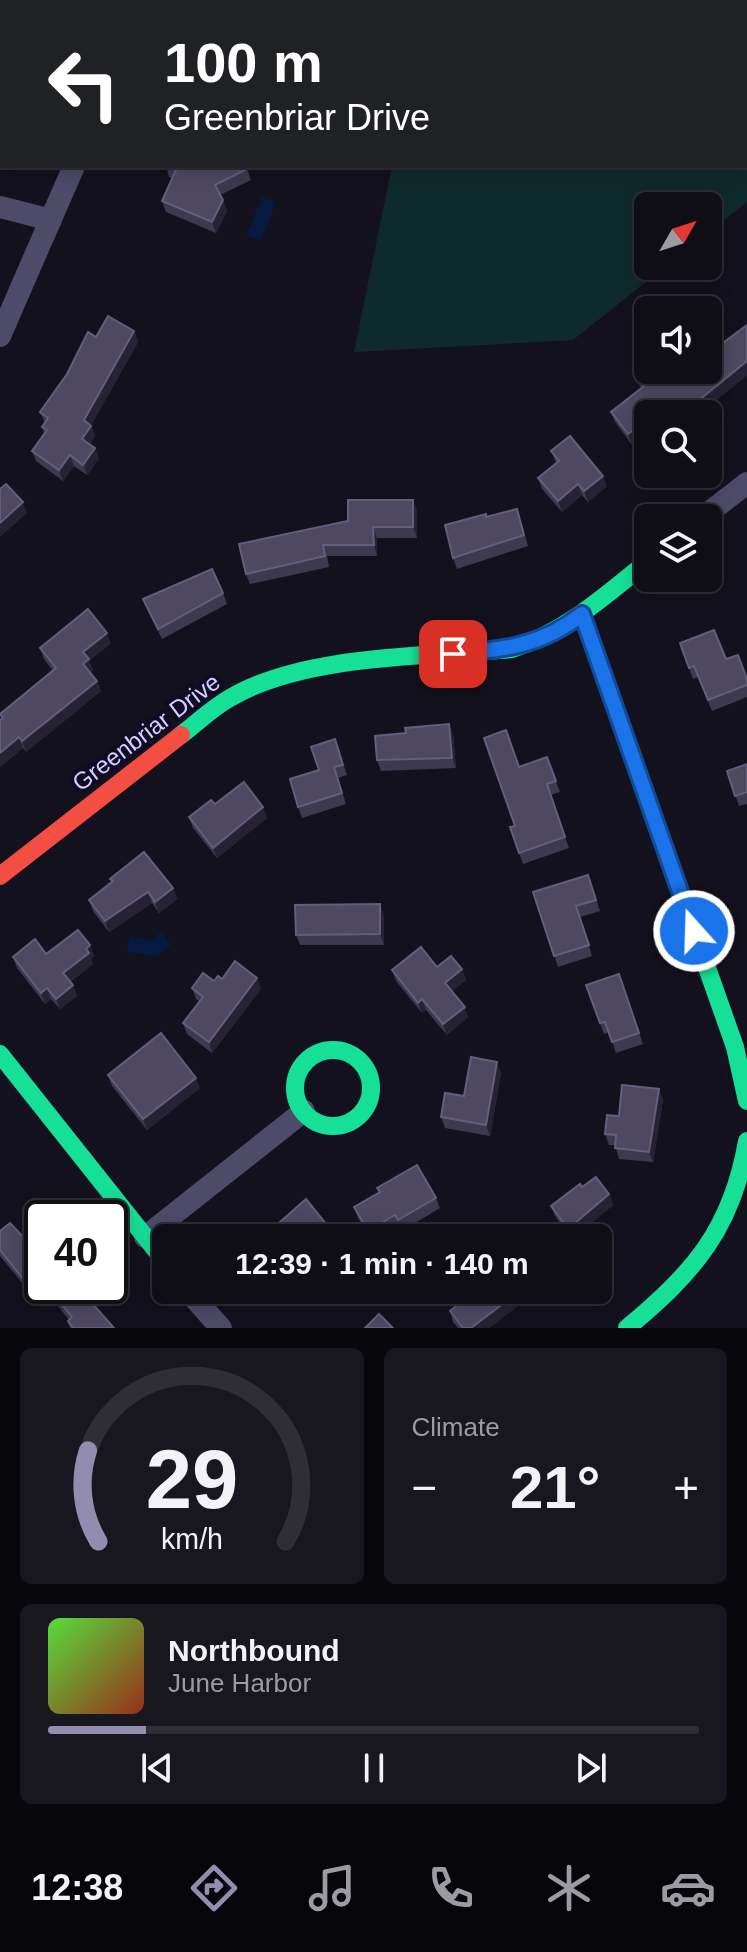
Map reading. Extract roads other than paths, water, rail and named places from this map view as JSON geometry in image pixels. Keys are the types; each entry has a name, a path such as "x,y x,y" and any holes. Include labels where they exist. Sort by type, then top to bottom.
{"street":[{"path":"0,336 73,168"},
{"path":"0,207 51,220"},
{"path":"720,504 747,483"},
{"name":"Greenbriar Drive","path":"0,876 210,710 270,679 336,664 512,649 558,632 634,572"},
{"path":"582,614 735,1047 747,1101"},
{"path":"336,1050 349,1053 367,1070 371,1094 367,1106 349,1123 324,1125 304,1111 295,1088 297,1075 312,1056 336,1050"},
{"path":"0,1054 152,1246"},
{"path":"145,1237 304,1111"},
{"path":"627,1328 678,1287 704,1258 733,1206 747,1141"},
{"path":"200,1304 221,1328"}],"water":[{"path":"262,197 276,203 261,241 246,235"},
{"path":"161,932 171,945 156,956 127,952 129,936 152,940"}]}
